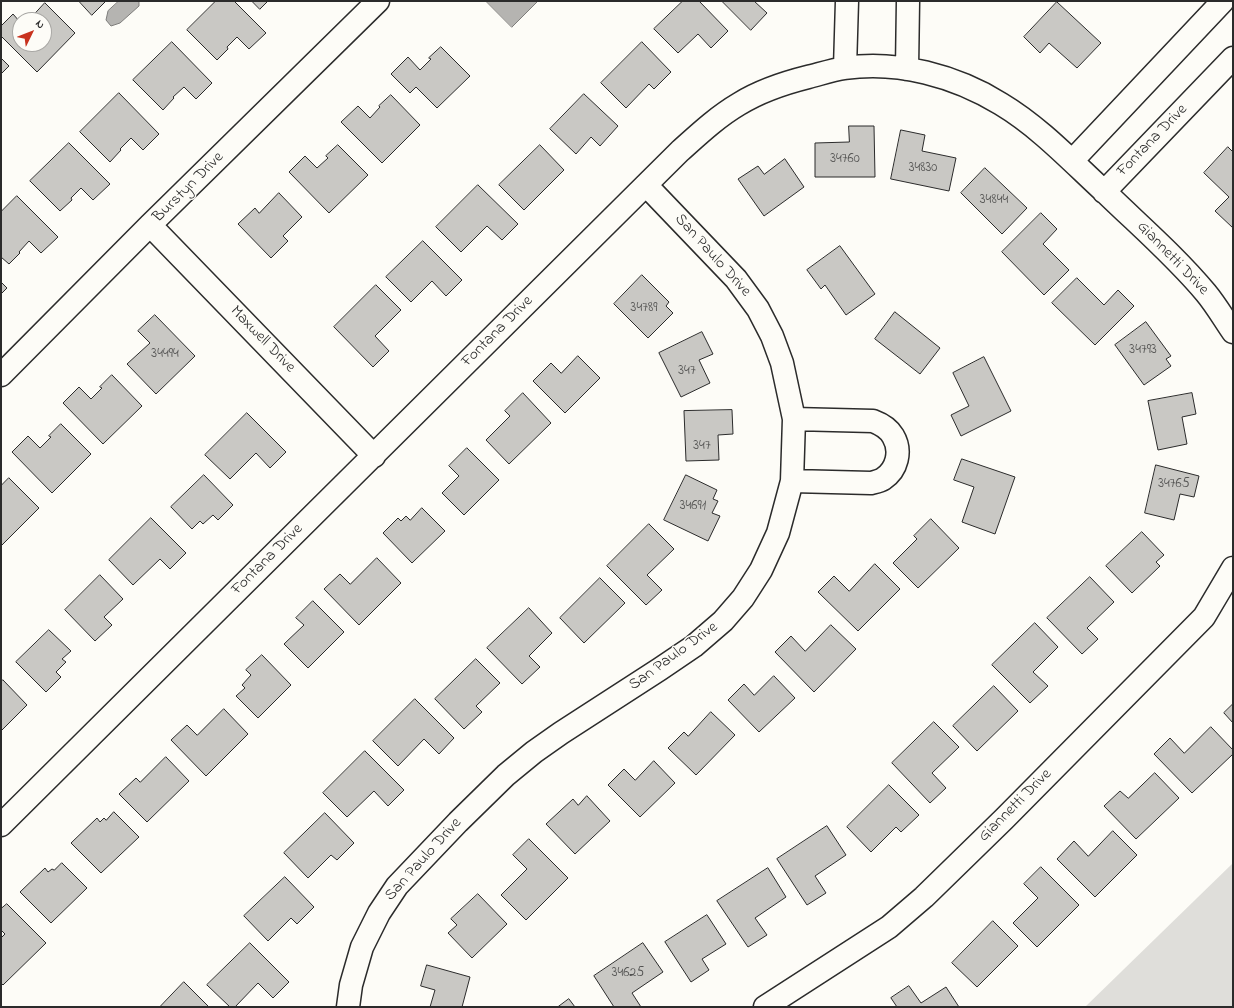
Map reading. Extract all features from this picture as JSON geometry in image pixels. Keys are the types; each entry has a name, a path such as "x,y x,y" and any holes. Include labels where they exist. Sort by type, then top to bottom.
{"street":[{"name":"Burstyn Drive","path":"1,375 150,225 378,1"},
{"path":"845,68 847,1"},
{"path":"907,69 908,1"},
{"path":"1072,161 1223,1"},
{"name":"Fontana Drive","path":"1,825 646,185 708,126 739,104 790,81 845,68 876,66 907,69 954,81 1001,104 1025,120 1053,143 1104,192 1233,58"},
{"name":"San Paulo Drive","path":"348,1007 351,985 362,947 379,913 397,886 458,822 506,775 534,752 666,666 694,646 723,621 743,598 761,570 778,533 792,481 794,419 782,363 772,336 758,309 736,279 646,185"},
{"name":"Giannetti Drive","path":"1104,192 1182,267 1206,294 1233,332"},
{"name":"Maxwell Drive","path":"150,225 374,456"},
{"path":"792,481 871,483 883,479 892,470 896,464 898,455 897,445 893,436 883,426 873,421 794,419"},
{"name":"Giannetti Drive","path":"765,1007 889,927 924,896 1004,819 1204,617 1233,568"}],"shaded area":[{"path":"119,1 139,1 139,6 120,23 111,26 106,20 108,11"},
{"path":"486,1 538,1 512,27"},
{"path":"1233,863 1233,1007 1085,1007"}],"building":[{"path":"79,1 106,1 92,15"},
{"path":"216,1 234,1 266,33 249,49 237,37 217,60 187,30"},
{"path":"252,1 268,1 260,9"},
{"path":"683,1 699,1 728,31 711,48 698,34 678,53 654,29"},
{"path":"722,1 754,1 767,13 751,30"},
{"path":"1057,2 1101,43 1077,68 1049,43 1040,53 1024,37"},
{"path":"45,3 75,33 37,72 17,52 52,52 52,12 37,12"},
{"path":"12,15 12,47 1,36 1,26"},
{"path":"172,42 212,83 196,99 184,87 173,97 174,98 163,110 133,80"},
{"path":"642,42 671,72 654,89 649,84 626,108 601,83"},
{"path":"441,47 470,76 437,108 416,87 410,93 391,74 408,57 420,70 431,59 429,58"},
{"path":"1,58 9,66 1,74"},
{"path":"119,93 159,134 143,150 131,138 110,162 80,132"},
{"path":"584,94 618,126 600,146 591,137 576,154 550,129"},
{"path":"391,95 420,125 382,163 341,122 358,106 370,118 380,107 379,106"},
{"path":"849,126 874,126 875,177 815,177 815,143 849,142"},
{"path":"901,130 925,135 922,151 956,158 949,191 891,179"},
{"path":"69,143 110,184 93,200 81,188 71,198 72,200 60,211 30,181"},
{"path":"338,145 368,175 329,213 289,172 305,156 317,168 328,158 326,156"},
{"path":"540,145 564,170 524,210 499,185"},
{"path":"1228,147 1233,152 1233,228 1215,211 1229,197 1204,173"},
{"path":"785,159 804,187 764,216 738,179 758,166 764,174"},
{"path":"985,168 1027,208 1002,234 961,193"},
{"path":"478,185 518,224 502,240 487,226 461,252 436,227"},
{"path":"279,193 302,217 283,236 288,241 271,258 238,224 255,208 259,213"},
{"path":"17,196 58,237 41,253 29,241 9,264 1,257 1,212"},
{"path":"1041,213 1057,229 1043,244 1069,270 1044,295 1002,252"},
{"path":"423,241 462,280 446,296 432,281 411,302 386,277"},
{"path":"840,246 875,294 846,315 825,285 821,289 807,270"},
{"path":"642,275 669,302 666,306 673,313 648,338 614,304"},
{"path":"1077,278 1104,305 1118,290 1134,306 1095,345 1052,303"},
{"path":"1,282 7,288 1,294"},
{"path":"376,285 401,310 375,336 389,351 373,367 334,327"},
{"path":"895,312 940,348 920,374 875,339"},
{"path":"155,315 195,356 156,394 127,364 150,343 138,331"},
{"path":"1146,322 1171,356 1166,359 1171,366 1144,385 1115,345"},
{"path":"702,332 713,354 699,360 710,383 681,397 659,353"},
{"path":"578,356 600,378 565,413 533,381 551,363 561,373"},
{"path":"984,357 1011,411 961,436 951,415 969,406 953,373"},
{"path":"112,375 142,406 103,444 63,403 79,387 91,399"},
{"path":"523,393 551,423 509,464 486,440 510,416 505,411"},
{"path":"1192,393 1196,414 1182,417 1187,444 1158,450 1148,401"},
{"path":"732,410 733,434 718,435 719,460 686,461 684,411"},
{"path":"247,413 286,452 270,468 256,453 230,479 205,455"},
{"path":"61,424 91,454 52,493 12,452 28,436 40,448"},
{"path":"467,448 499,480 464,515 442,493 459,476 449,466"},
{"path":"962,459 1015,477 995,534 962,522 974,487 954,480"},
{"path":"1156,465 1199,476 1194,497 1180,494 1174,520 1145,513"},
{"path":"204,475 233,505 218,520 213,515 203,524 200,521 192,529 171,507"},
{"path":"686,475 717,490 713,499 718,501 712,513 720,516 708,541 664,520"},
{"path":"9,478 39,508 1,546 1,486"},
{"path":"422,508 445,531 412,563 383,533 398,518 401,521 406,516 410,520"},
{"path":"151,518 186,553 170,569 160,559 133,585 109,560"},
{"path":"931,519 959,548 918,588 893,563 917,539 914,536"},
{"path":"649,524 674,549 647,575 662,590 646,605 607,566"},
{"path":"1142,532 1164,555 1156,562 1160,566 1132,593 1106,566"},
{"path":"377,558 401,583 359,625 324,589 340,574 350,584"},
{"path":"875,564 900,589 858,631 818,592 834,576 849,591"},
{"path":"100,575 123,599 104,617 112,625 95,641 65,610"},
{"path":"1090,577 1114,602 1087,628 1098,639 1082,654 1047,618"},
{"path":"600,578 625,603 584,643 560,618"},
{"path":"313,601 344,632 308,668 284,644 304,625 296,618"},
{"path":"529,608 552,633 529,656 540,667 522,684 487,648"},
{"path":"1035,623 1058,647 1033,672 1048,686 1030,703 992,665"},
{"path":"831,625 856,649 814,692 775,652 791,636 805,651"},
{"path":"49,630 71,651 62,659 66,662 56,672 61,677 46,692 16,662"},
{"path":"262,655 291,685 258,718 236,696 245,688 242,685 251,675 246,670"},
{"path":"476,659 500,683 476,706 482,712 464,729 435,699"},
{"path":"774,676 795,698 759,732 728,700 744,684 754,695"},
{"path":"3,680 27,705 1,731 1,682"},
{"path":"994,686 1018,711 977,751 953,726"},
{"path":"415,699 454,738 439,754 424,739 398,766 373,741"},
{"path":"1233,704 1233,723 1224,713"},
{"path":"224,709 248,734 206,776 171,740 187,725 197,735"},
{"path":"711,712 735,735 696,775 668,748 684,732 688,736"},
{"path":"934,722 959,747 932,773 946,788 930,803 892,763"},
{"path":"1211,727 1233,750 1233,754 1192,793 1154,754 1170,738 1184,753"},
{"path":"365,751 404,790 388,806 374,791 347,817 323,793"},
{"path":"166,757 189,781 147,822 119,794 136,778 140,782"},
{"path":"654,761 675,783 640,817 608,785 624,769 635,780"},
{"path":"1155,773 1179,798 1136,839 1104,806 1120,791 1128,798"},
{"path":"889,785 919,815 901,832 896,827 871,852 847,827"},
{"path":"587,796 610,821 575,854 546,824 573,799 578,805"},
{"path":"114,812 139,837 101,873 71,843 97,818 100,822 104,818 106,820"},
{"path":"325,813 354,843 337,860 331,855 308,878 284,853"},
{"path":"827,826 846,855 815,876 826,893 807,905 777,859"},
{"path":"1113,831 1137,855 1095,897 1057,859 1074,841 1088,856"},
{"path":"529,839 568,878 526,920 501,895 527,869 513,855"},
{"path":"62,863 87,888 51,923 20,892 45,868 48,872 52,869 54,870"},
{"path":"1041,867 1079,905 1037,947 1013,923 1038,898 1024,884"},
{"path":"768,868 786,897 755,918 767,935 748,947 717,901"},
{"path":"285,877 314,907 297,924 291,918 268,941 244,916"},
{"path":"478,894 507,924 472,958 448,933 457,925 451,919"},
{"path":"7,904 46,943 3,985 1,983 1,938 5,934 1,930 1,909"},
{"path":"707,915 726,944 702,959 709,970 691,982 665,942"},
{"path":"993,921 1018,946 977,987 952,963"},
{"path":"250,943 289,982 273,998 258,983 235,1007 230,1007 207,985"},
{"path":"643,943 663,972 632,993 641,1007 614,1007 594,976"},
{"path":"427,965 470,977 462,1007 430,1007 435,990 421,986"},
{"path":"184,982 209,1007 160,1007"},
{"path":"909,986 921,1003 946,987 959,1007 897,1007 891,998"},
{"path":"569,999 575,1007 558,1007"}]}
